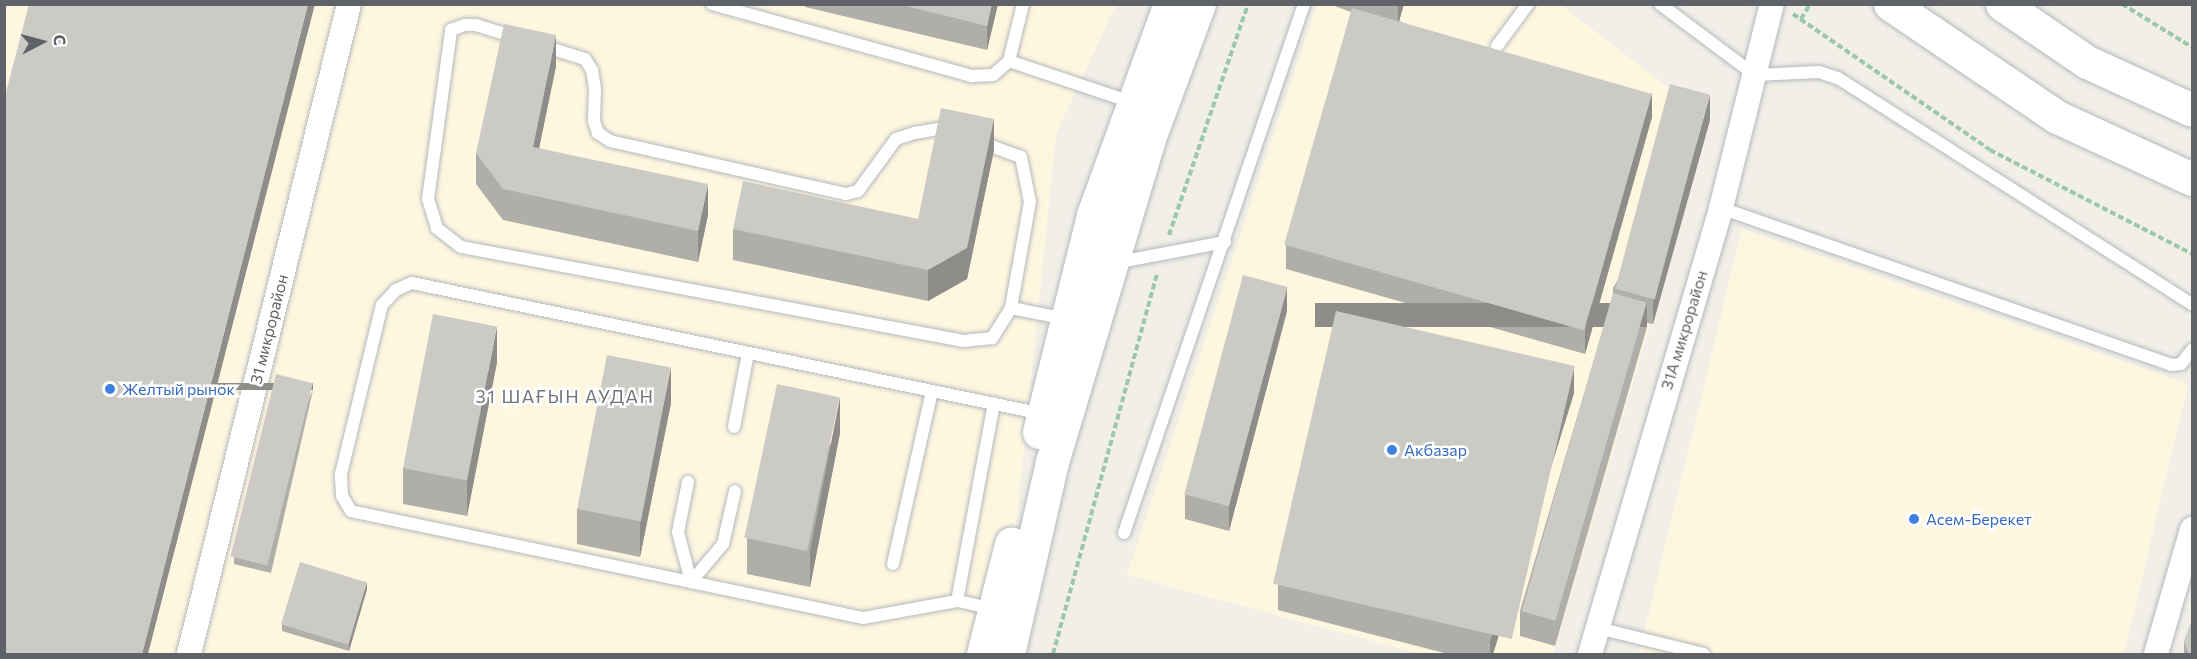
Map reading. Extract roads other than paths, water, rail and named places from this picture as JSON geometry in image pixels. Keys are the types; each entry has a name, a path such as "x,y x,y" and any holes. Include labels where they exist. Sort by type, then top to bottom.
{"street":[{"name":"31 микрорайон","path":"189,654 350,4"},
{"path":"983,654 1093,215 1170,4"},
{"path":"1008,654 1052,462 1148,141 1199,4"},
{"path":"1890,4 2057,117 2193,179"},
{"path":"2002,4 2087,62 2193,110"},
{"name":"31А микрорайон","path":"1590,654 1721,208 1755,75 1779,7"},
{"path":"2156,654 2193,529"}],"lane":[{"path":"712,4 972,76 993,75 1009,61 1023,4"},
{"path":"1124,533 1305,4"},
{"path":"1497,46 1528,4"},
{"path":"1660,4 1755,75 1819,72 1838,78 2193,304"},
{"path":"476,25 585,59 592,70 595,90 594,121 598,133 610,141 846,194 858,191 896,139 915,133 942,128 1021,157 1030,202 1011,308 992,338 964,341 461,247 437,228 428,199 451,30 476,25"},
{"path":"1009,61 1135,103"},
{"path":"1721,208 2171,364 2181,364 2193,350"},
{"path":"1111,264 1225,242"},
{"path":"994,609 957,601 863,618 351,511 342,496 341,474 382,305 396,290 412,283 1043,414"},
{"path":"1011,308 1067,320"},
{"path":"734,427 748,352"},
{"path":"893,564 932,390"},
{"path":"957,601 994,404"},
{"path":"688,482 678,532 691,582"},
{"path":"691,582 723,544 735,491"},
{"path":"1598,628 1704,654"}],"place":[{"name":"Желтый рынок","path":"110,389"},
{"name":"Акбазар","path":"1392,450"},
{"name":"Асем-Берекет","path":"1914,519"}],"district":[{"name":"31 ШАҒЫН АУДАН","path":"565,396"}]}
